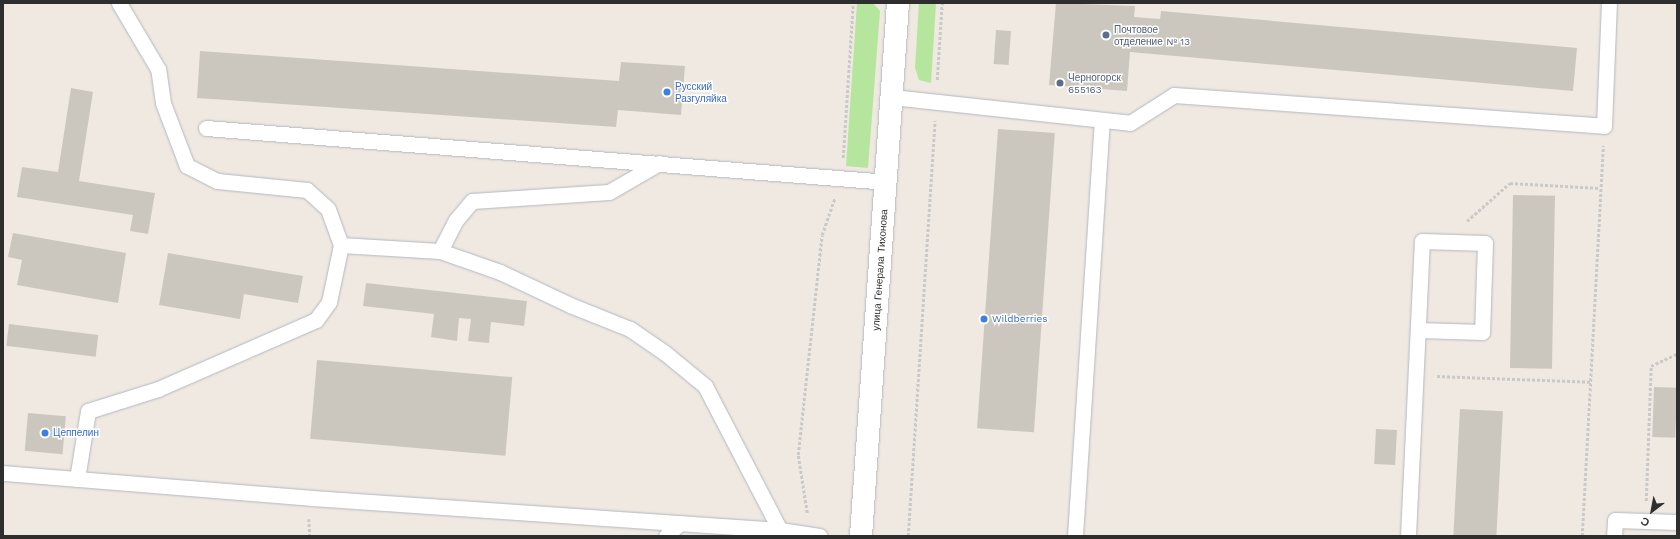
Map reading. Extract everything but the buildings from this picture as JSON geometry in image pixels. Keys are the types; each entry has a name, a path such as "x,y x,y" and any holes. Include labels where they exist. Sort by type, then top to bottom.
{"main road":[{"name":"улица Генерала Тихонова","path":"861,536 898,3"}],"lane":[{"path":"77,479 88,411 158,389 316,320 329,302 341,245 328,209 307,190 217,181 187,166 163,103 158,69 119,3"},
{"path":"892,97 1102,122 1130,123 1174,96 1604,126 1609,3"},
{"path":"1075,536 1102,122"},
{"path":"206,128 886,182"},
{"path":"440,251 456,220 472,201 609,192 659,163"},
{"path":"1408,536 1422,241 1485,243 1482,332 1418,330"},
{"path":"341,245 440,251 500,272 570,305 630,329 665,353 705,386 780,530"},
{"path":"3,473 780,530 815,535"},
{"path":"1614,536 1615,520 1677,522"},
{"path":"666,536 680,523"}],"path":[{"path":"815,535 798,455 822,235 842,179 853,3"},
{"path":"908,536 942,3"},
{"path":"1582,536 1604,126"},
{"path":"1443,242 1510,183 1600,188"},
{"path":"1645,521 1651,366 1677,354"},
{"path":"1416,375 1590,382"}],"green space":[{"path":"857,3 873,3 880,11 868,168 846,166"},
{"path":"919,3 936,3 931,83 919,80 915,68"}],"place":[{"name":"Почтовое отделение № 13","path":"1106,35"},
{"name":"Черногорск 655163","path":"1060,83"},
{"name":"Русский Разгуляйка","path":"667,92"},
{"name":"Wildberries","path":"984,319"},
{"name":"Цеппелин","path":"45,433"}]}
